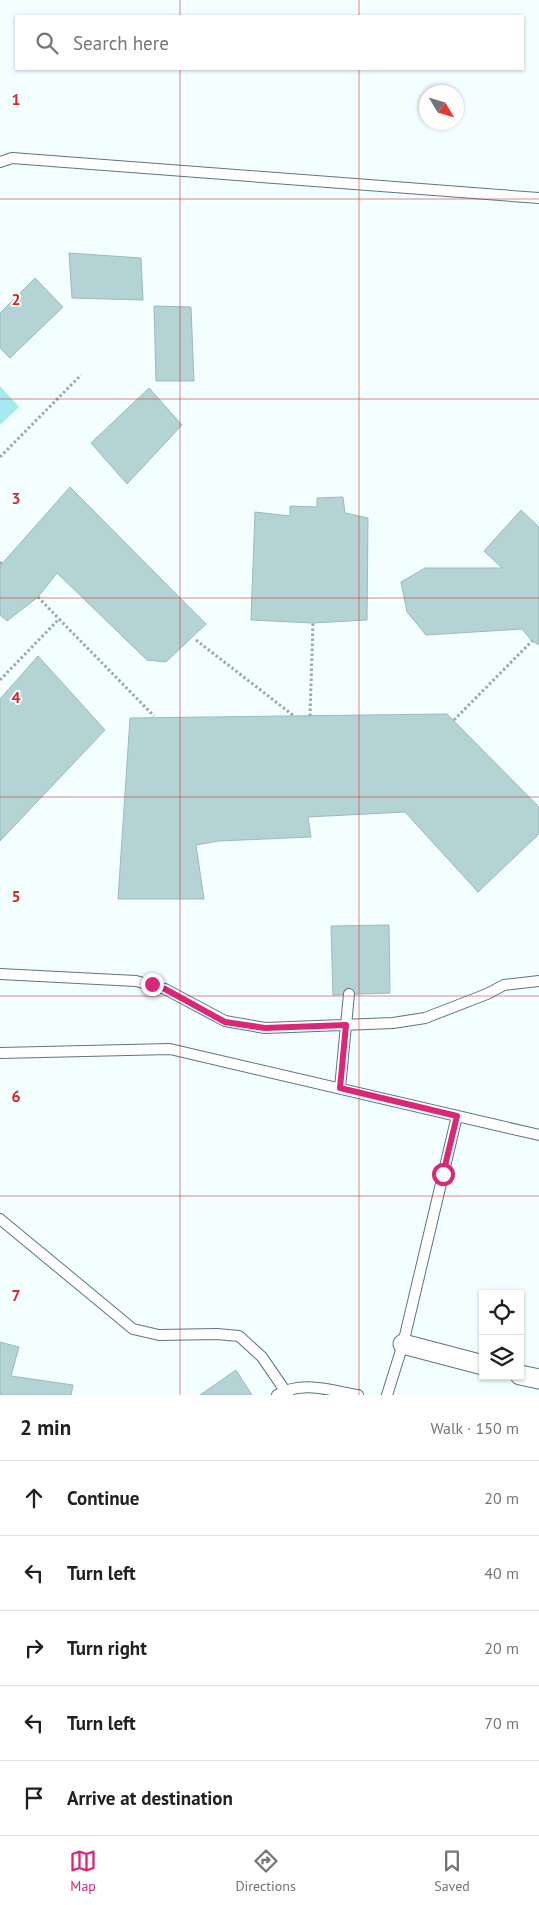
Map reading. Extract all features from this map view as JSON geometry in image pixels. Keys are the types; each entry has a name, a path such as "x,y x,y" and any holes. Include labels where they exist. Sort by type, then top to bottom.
{"street":[{"path":"404,1344 479,1364"},
{"path":"524,1375 539,1380"}],"lane":[{"path":"0,162 12,158 539,198"},
{"path":"0,974 136,981 165,989 225,1022 265,1028 393,1023 425,1018 487,994 504,985 539,981"},
{"path":"340,1088 350,994"},
{"path":"0,1053 170,1049 539,1134"},
{"path":"387,1395 404,1344 457,1116"},
{"path":"0,1219 133,1329 159,1335 217,1334 239,1336 262,1357 283,1393 307,1386 358,1395"}],"path":[{"path":"0,457 81,375"},
{"path":"38,597 154,716"},
{"path":"0,680 59,619"},
{"path":"310,716 313,623"},
{"path":"196,640 294,716"},
{"path":"454,720 532,641"}],"shaded area":[{"path":"0,386 19,407 0,425"}],"building":[{"path":"69,253 141,258 143,300 72,298"},
{"path":"35,278 63,307 10,358 0,348 0,313"},
{"path":"154,306 191,307 194,381 156,381"},
{"path":"149,388 182,425 127,484 91,443"},
{"path":"70,487 206,624 166,662 147,660 57,573 38,597 7,621 0,615 0,566"},
{"path":"343,497 345,513 368,518 367,620 313,623 251,620 255,512 290,516 290,506 317,507 317,498"},
{"path":"521,510 539,527 539,645 532,641 522,629 426,635 407,612 401,582 425,568 502,568 484,551"},
{"path":"38,656 105,730 0,841 0,699"},
{"path":"447,714 539,807 539,834 478,892 405,812 308,817 311,837 219,841 196,845 204,899 118,899 130,718"},
{"path":"389,925 390,993 333,995 331,926"},
{"path":"0,1342 19,1347 11,1376 73,1385 71,1395 0,1395"},
{"path":"236,1370 252,1395 200,1395"}],"route":[{"path":"152,984 165,989 225,1022 265,1028 346,1025 340,1088 457,1116 443,1174"}]}
